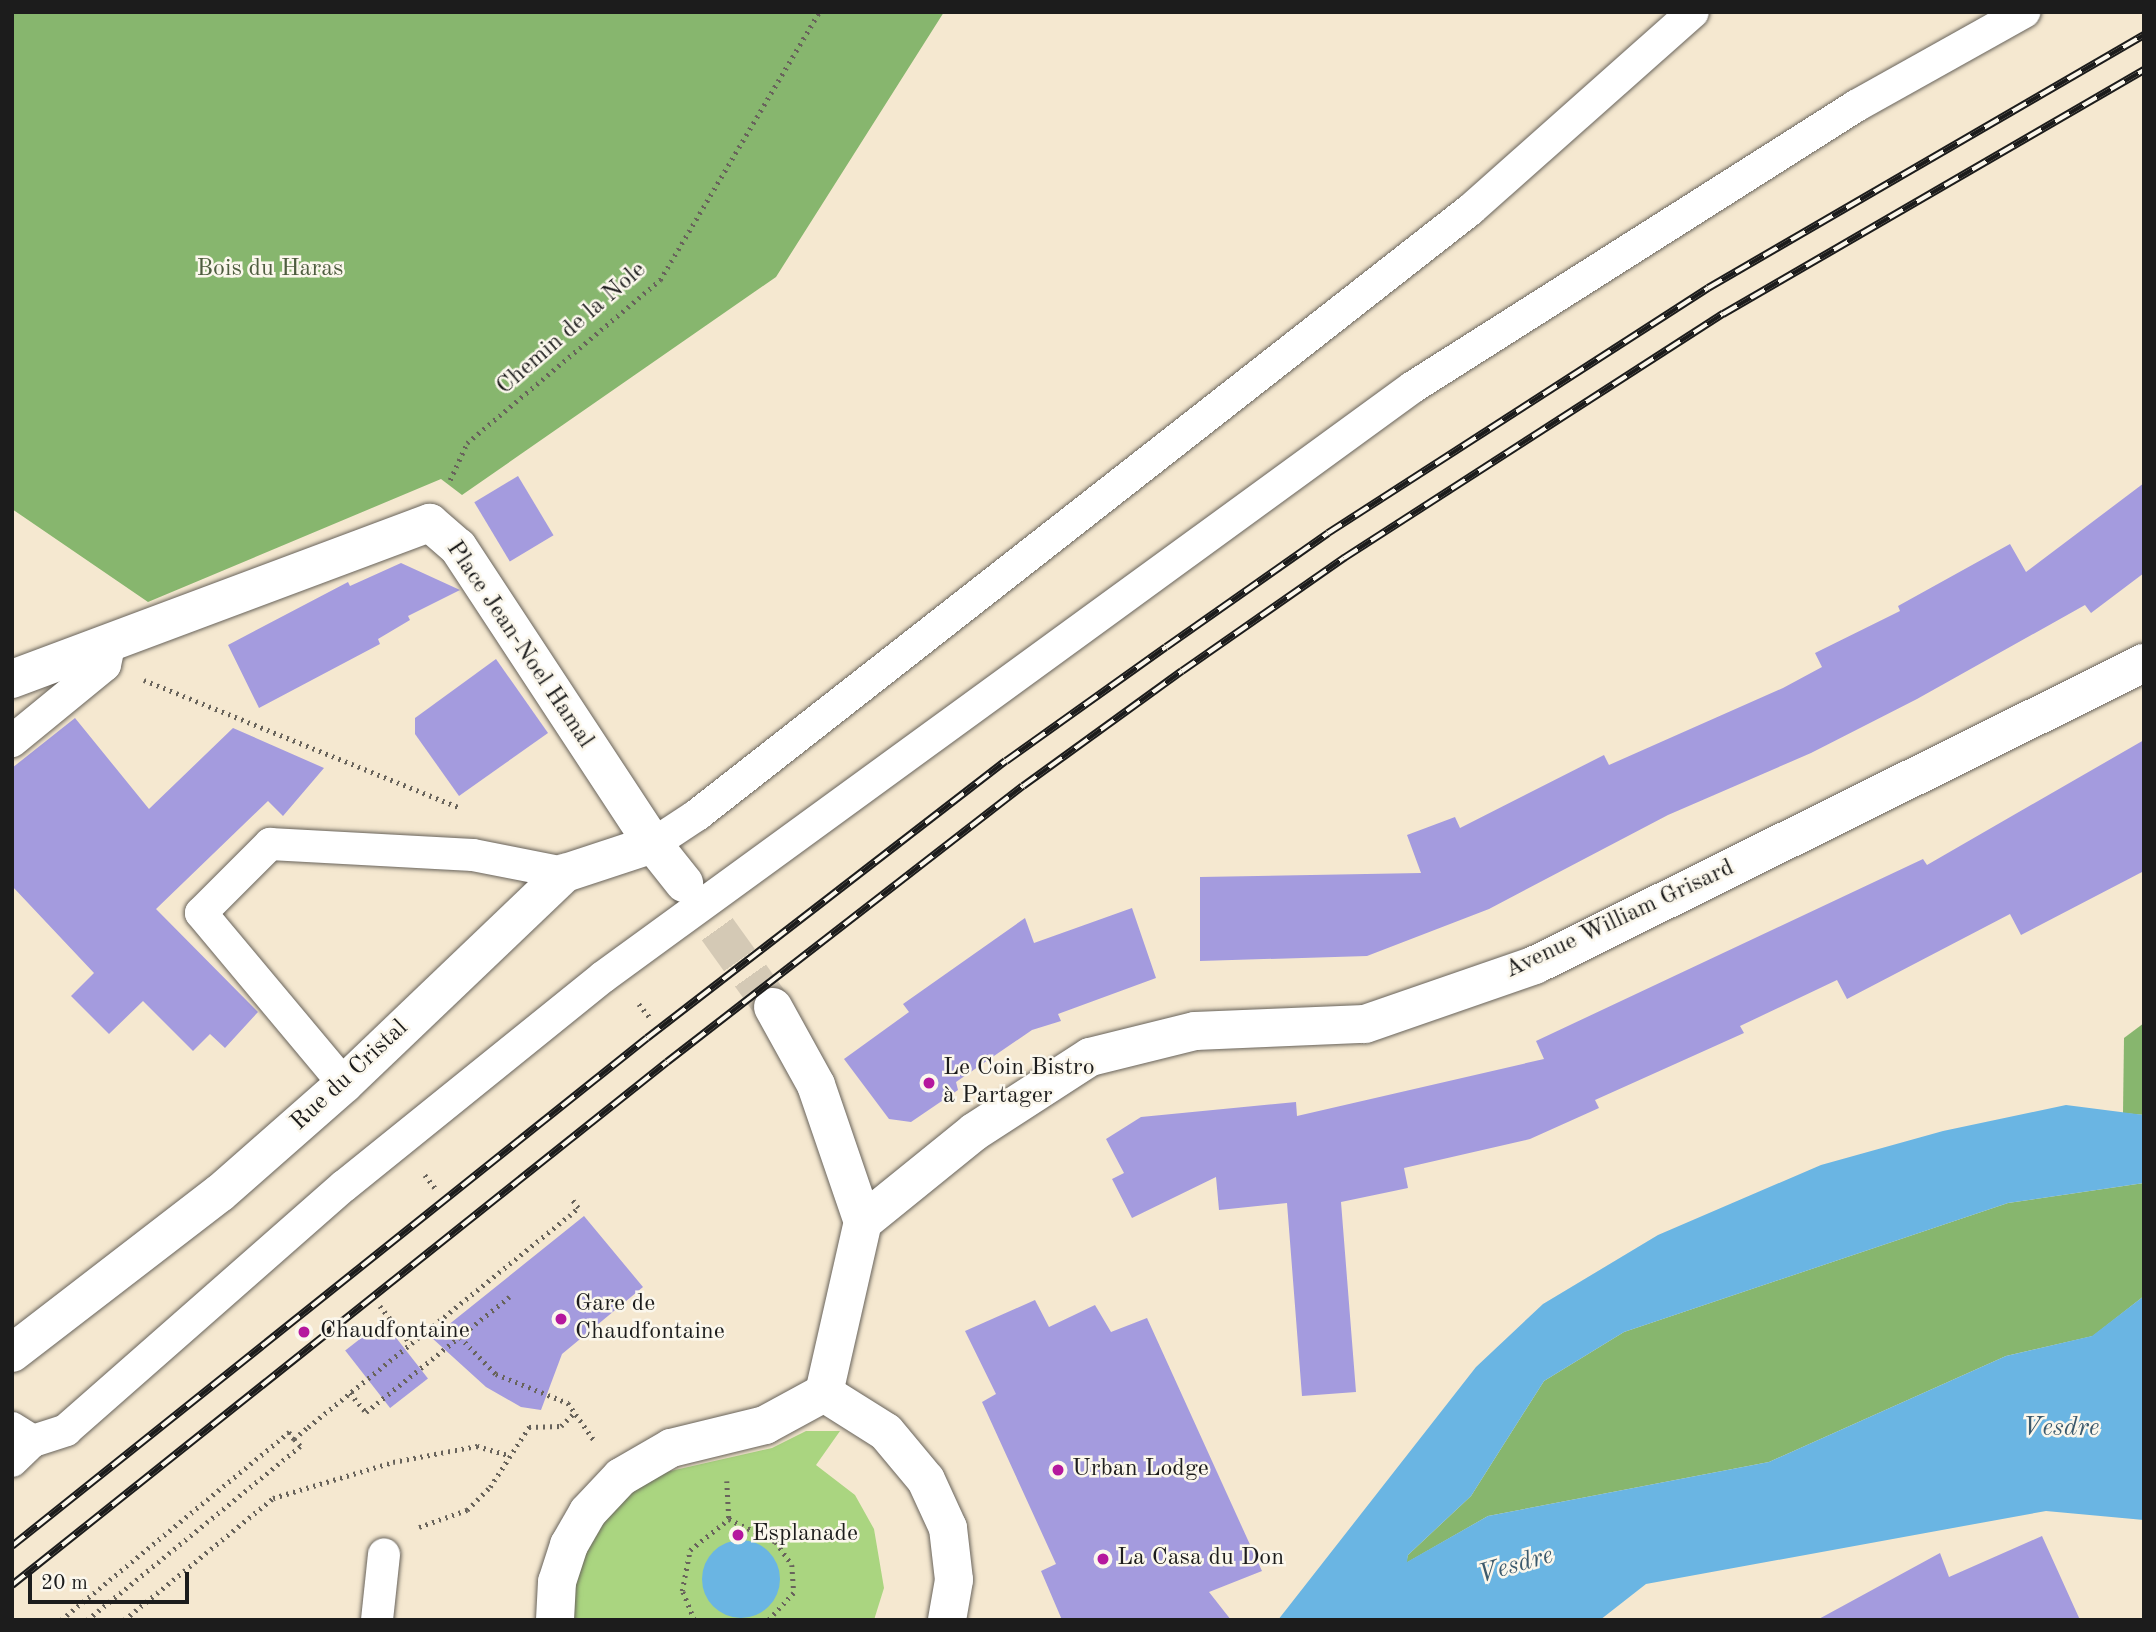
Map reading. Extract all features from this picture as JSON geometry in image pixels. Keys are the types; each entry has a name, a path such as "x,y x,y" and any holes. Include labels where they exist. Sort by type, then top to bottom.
{"street":[{"name":"Place Jean-Noel Hamal","path":"12,679 107,653 430,523 458,547 653,844"},
{"name":"Avenue William Grisard","path":"863,1222 974,1132 1090,1057 1195,1031 1365,1024 1535,965 2144,663"},
{"name":"Rue du Cristal","path":"12,1353 220,1193 344,1084 565,873 653,844"},
{"path":"653,844 684,883"},
{"path":"555,1620 557,1582 569,1545 588,1511 621,1478 671,1448 765,1425 824,1393 863,1222 816,1086 773,1007"},
{"path":"824,1393 886,1432 926,1480 948,1528 954,1580 947,1620"}],"lane":[{"path":"653,844 697,815 1470,210 1693,12"},
{"path":"19,1443 66,1430 344,1186 603,977 1413,387 1856,106 2024,12"},
{"path":"12,741 107,653"},
{"path":"344,1084 201,913 270,844 473,855 565,873"},
{"path":"377,1620 384,1553"}],"path":[{"name":"Chemin de la Nole","path":"430,523 467,443 660,279 819,12"},
{"path":"107,653 472,813"},
{"path":"294,1438 578,1208 571,1198"},
{"path":"350,1393 366,1412 509,1297"},
{"path":"380,1306 411,1344"},
{"path":"460,1337 496,1374 568,1403 621,1478"},
{"path":"384,1553 389,1535 467,1510 490,1487 529,1427 561,1426 574,1413"},
{"path":"61,1620 289,1432 300,1446 88,1620"},
{"path":"124,1620 273,1498 405,1459 477,1446 509,1455"},
{"path":"694,1620 682,1591 690,1550 729,1519 776,1542 792,1565 794,1593 769,1620"}],"green space":[{"name":"Bois du Haras","path":"12,12 944,12 776,277 462,495 441,479 148,602 12,509"},
{"path":"2144,1023 2144,1115 2123,1113 2124,1038"},
{"path":"2144,1183 2144,1296 2093,1336 2006,1356 1769,1462 1488,1516 1406,1563 1408,1555 1471,1496 1544,1381 1624,1332 2008,1203"},
{"path":"806,1431 840,1431 816,1465 855,1495 874,1529 884,1588 874,1620 574,1620 574,1587 590,1540 627,1493 666,1472 772,1448"}],"water":[{"name":"Vesdre","path":"2066,1105 2144,1115 2144,1183 2008,1203 1624,1332 1544,1381 1471,1496 1408,1555 1407,1562 1488,1516 1769,1462 2006,1356 2092,1336 2144,1296 2144,1520 2046,1511 1646,1584 1600,1620 1278,1620 1476,1367 1543,1304 1658,1235 1821,1165 1943,1131"},
{"path":"741,1540 756,1543 773,1557 780,1579 777,1594 763,1611 741,1618 726,1615 709,1601 702,1579 705,1564 719,1547"}],"building":[{"path":"518,476 554,535 510,561 474,502"},
{"path":"2144,483 2144,573 2091,613 2085,605 1917,699 1811,753 1668,815 1489,909 1367,956 1200,961 1200,877 1421,873 1407,835 1455,817 1460,828 1604,755 1609,765 1783,688 1822,667 1815,653 1900,611 1898,606 2010,544 2026,572"},
{"path":"401,563 460,590 408,616 410,620 378,639 380,644 259,708 228,645 348,582 350,586"},
{"path":"496,659 548,733 459,796 415,734 415,718"},
{"path":"75,718 149,809 233,728 324,768 283,816 268,801 156,909 258,1012 225,1048 210,1034 193,1051 143,1001 109,1034 71,996 94,973 12,886 12,768"},
{"path":"2144,740 2144,871 2021,935 2010,914 1847,999 1837,980 1740,1026 1744,1033 1595,1100 1599,1108 1530,1139 1404,1168 1408,1188 1341,1202 1356,1392 1302,1396 1287,1203 1219,1210 1216,1177 1132,1218 1112,1179 1124,1173 1106,1139 1141,1117 1296,1102 1297,1116 1544,1059 1536,1041 1923,859 1927,865"},
{"path":"1132,908 1156,978 1058,1014 1061,1021 1032,1030 956,1082 958,1090 911,1122 889,1119 844,1059 909,1012 903,1004 1025,918 1034,943"},
{"name":"Gare de Chaudfontaine","path":"584,1216 643,1287 562,1354 541,1410 521,1407 486,1387 432,1338"},
{"path":"1035,1300 1049,1327 1095,1305 1111,1332 1147,1318 1262,1571 1209,1592 1231,1620 1062,1620 1041,1571 1056,1564 982,1402 996,1394 965,1331"},
{"path":"383,1321 428,1379 390,1408 345,1351"},
{"path":"2042,1536 2080,1620 1817,1620 1940,1553 1949,1577"}],"tunnel":[{"path":"684,883 773,1007"}],"railway":[{"path":"12,1546 647,1038 1006,761 1166,647 1328,533 1708,288 2144,35"},
{"path":"12,1585 667,1062 1023,786 1182,671 1344,558 1723,314 2144,70"}],"place":[{"name":"Le Coin Bistro à Partager","path":"929,1083"},
{"name":"Gare de Chaudfontaine","path":"561,1319"},
{"name":"Chaudfontaine","path":"304,1332"},
{"name":"Urban Lodge","path":"1058,1470"},
{"name":"Esplanade","path":"738,1535"},
{"name":"La Casa du Don","path":"1103,1559"}]}
